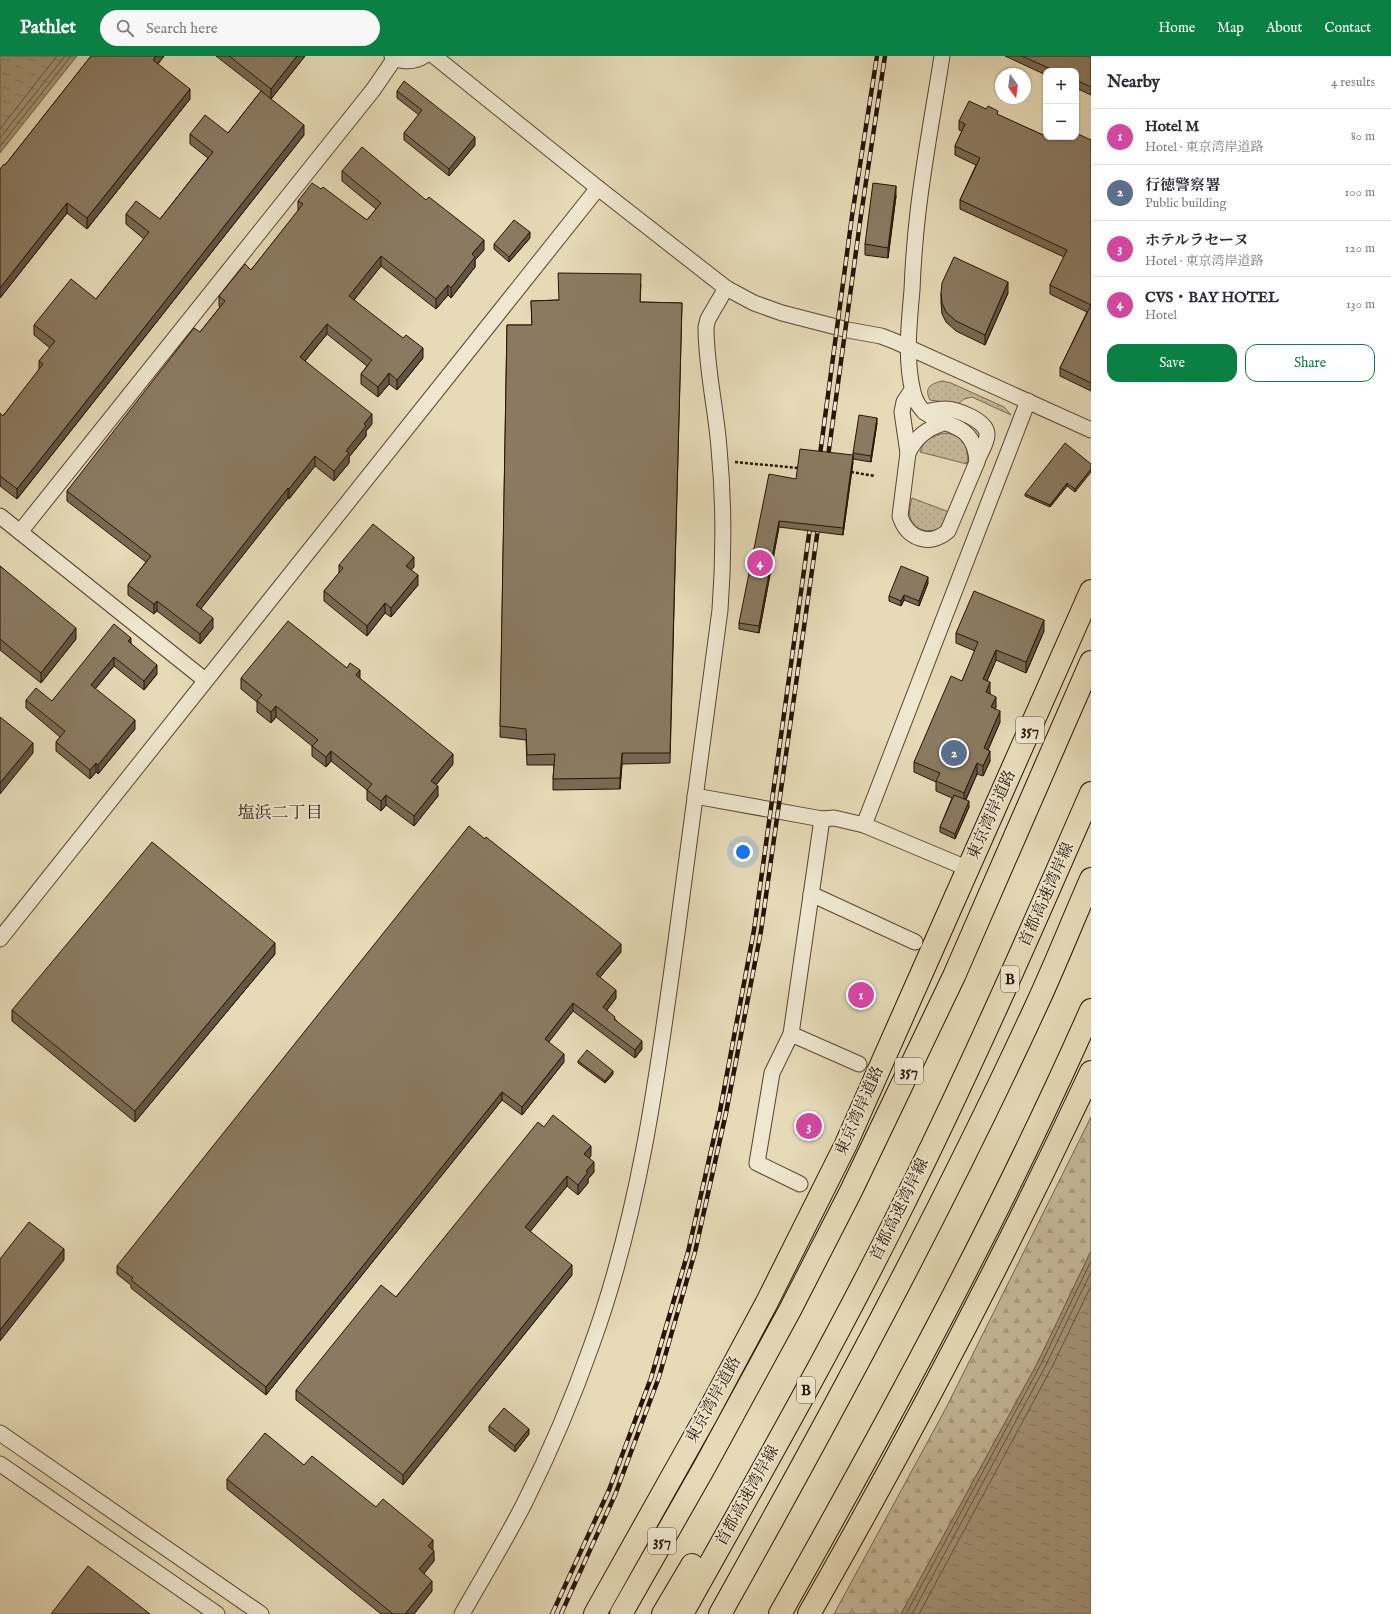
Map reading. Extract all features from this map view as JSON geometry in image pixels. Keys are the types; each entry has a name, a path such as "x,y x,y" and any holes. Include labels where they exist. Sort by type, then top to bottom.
{"highway":[{"name":"東京湾岸道路","path":"595,1614 709,1409 798,1242 846,1144 1091,591"},
{"name":"東京湾岸道路","path":"621,1614 704,1468 790,1310 900,1092 954,976 1091,662"},
{"name":"首都高速湾岸線","path":"682,1614 795,1411 849,1310 924,1162 1005,990 1091,793"},
{"name":"首都高速湾岸線","path":"720,1614 866,1347 953,1176 1037,1004 1091,879"},
{"path":"780,1614 824,1537 922,1355 1009,1184 1091,1010"},
{"path":"809,1614 860,1525 981,1297 1043,1175 1091,1072"},
{"path":"663,1614 729,1505 795,1411"}],"street":[{"path":"20,532 373,90 394,57 404,61 413,61 424,56"},
{"path":"434,56 598,188 726,288 754,303 782,313 848,330 881,336 908,346 1091,430"},
{"path":"942,56 918,210 908,346 912,390 915,400 924,412 944,423 962,430 969,436 974,443 977,462"},
{"path":"0,939 598,188"},
{"path":"462,1614 524,1504 549,1450 592,1344 617,1268 637,1189 656,1084 720,610 723,545 719,449 706,327 708,318 726,288"},
{"path":"912,390 904,402 902,412 908,453 900,516 907,531 914,536 929,540 942,537 948,531 987,435 986,427 981,422 954,410 945,409 924,412"},
{"path":"864,825 1028,401"},
{"path":"908,453 913,443 919,436 933,426 944,423"},
{"path":"0,516 205,680"},
{"path":"695,796 822,819 834,818 864,825 969,869"},
{"path":"800,1184 757,1163 772,1074 791,1034 822,819"},
{"path":"811,894 915,942"},
{"path":"791,1034 859,1064"},
{"path":"0,1433 260,1614"},
{"path":"0,1464 217,1614"},
{"path":"164,1577 178,1556"}],"path":[{"path":"735,462 798,468"},
{"path":"851,472 875,476"}],"green space":[{"path":"942,381 951,383 1004,407 1011,415 972,397 964,399 958,404 930,400 928,396 929,387"},
{"path":"946,433 952,434 961,439 964,443 967,452 967,464 920,452 924,444 930,438"},
{"path":"912,498 949,512 944,524 932,531 918,528 910,517"},
{"path":"1091,1117 1091,1251 1038,1362 901,1614 834,1614 946,1408"}],"water":[{"path":"0,56 77,56 0,153"},
{"path":"1091,1251 1091,1614 901,1614 1038,1362"}],"building":[{"path":"91,56 156,56 153,60 190,89 87,218 67,203 0,288 0,169 4,164 5,165"},
{"path":"229,56 297,56 271,89"},
{"path":"1022,56 1091,56 1091,87 1079,81 1079,68 1048,68"},
{"path":"404,81 475,137 449,169 404,133 422,110 397,91"},
{"path":"261,91 304,125 17,489 0,476 0,413 3,416 43,364 39,361 55,341 34,325 71,279 96,299 149,232 126,214 136,201 160,219 213,152 190,134 205,115 228,133"},
{"path":"969,101 986,109 988,106 998,111 997,114 1043,135 1043,140 1079,140 1079,134 1091,140 1091,305 1050,285 1067,250 960,200 980,158 955,146 965,124 959,121"},
{"path":"362,147 426,200 429,197 484,240 472,254 475,257 451,288 448,285 436,299 381,256 349,296 403,338 406,335 423,348 397,380 389,373 378,387 361,374 372,360 327,324 300,357 372,414 364,424 366,426 346,451 349,453 334,471 315,456 196,605 213,618 200,634 157,601 154,604 128,585 151,556 67,491 194,328 200,332 225,301 219,296 245,264 251,270 303,204 298,201 312,183 321,189 323,187 367,220 381,203 342,171"},
{"path":"873,183 896,186 888,248 865,244"},
{"path":"514,220 530,232 509,257 494,244"},
{"path":"954,257 1008,282 985,335 956,321 946,312 942,303 942,283"},
{"path":"558,273 641,274 640,302 682,303 670,753 622,753 620,778 553,779 555,754 527,755 526,729 500,726 507,325 532,325 531,301 559,300"},
{"path":"1091,305 1091,383 1060,368"},
{"path":"859,415 877,418 871,456 853,453"},
{"path":"1065,443 1091,464 1091,469 1075,489 1067,483 1050,505 1025,494"},
{"path":"800,449 853,455 843,528 779,521 759,626 739,623 769,474 796,479"},
{"path":"373,524 414,557 406,566 418,575 391,608 385,603 367,626 324,591 343,568 339,565"},
{"path":"0,566 76,628 41,673 0,639"},
{"path":"901,566 928,577 919,601 904,595 901,601 889,596"},
{"path":"974,591 1044,620 1026,662 996,650 983,679 990,682 986,692 996,697 991,707 1000,711 984,748 990,751 983,766 977,763 964,793 936,781 940,773 914,762 951,676 962,681 978,642 956,633"},
{"path":"288,621 347,668 350,663 360,670 356,675 453,754 431,781 438,786 414,816 386,795 381,801 367,790 372,784 331,751 326,757 312,746 318,740 276,706 271,712 257,701 262,695 241,678"},
{"path":"114,624 131,638 128,641 157,665 144,681 114,657 91,685 135,720 98,765 96,763 90,770 56,742 65,731 26,700 36,688 52,701"},
{"path":"0,717 33,743 0,783"},
{"path":"954,795 969,801 955,834 940,827"},
{"path":"469,826 485,839 486,837 621,944 596,974 616,990 603,1007 615,1017 614,1019 642,1041 635,1050 573,1003 545,1039 564,1054 522,1107 502,1092 266,1387 131,1280 133,1278 117,1266"},
{"path":"152,842 275,943 135,1111 12,1010"},
{"path":"587,1050 613,1071 605,1081 578,1061"},
{"path":"553,1115 591,1146 584,1154 594,1162 586,1171 588,1172 578,1185 567,1176 525,1227 572,1265 403,1475 296,1390 381,1285 396,1297 538,1122 544,1127"},
{"path":"29,1222 64,1249 0,1330 0,1259"},
{"path":"504,1408 529,1429 515,1446 489,1426"},
{"path":"265,1433 304,1465 312,1456 376,1507 383,1499 433,1540 428,1546 434,1551 419,1569 432,1581 405,1614 393,1614 227,1479"},
{"path":"88,1566 150,1614 51,1614"}],"railway":[{"path":"819,462 852,216 877,56"},
{"path":"827,464 861,215 885,56"},
{"path":"552,1614 609,1490 651,1378 688,1252 720,1111 754,930 811,520"},
{"path":"561,1614 615,1495 659,1377 695,1252 726,1113 761,931 819,521"}],"place":[{"name":"CVS・BAY HOTEL","path":"760,563"},
{"name":"行徳警察署","path":"954,753"},
{"name":"Hotel M","path":"861,995"},
{"name":"ホテルラセーヌ","path":"809,1126"}],"district":[{"name":"塩浜二丁目","path":"280,813"}]}
